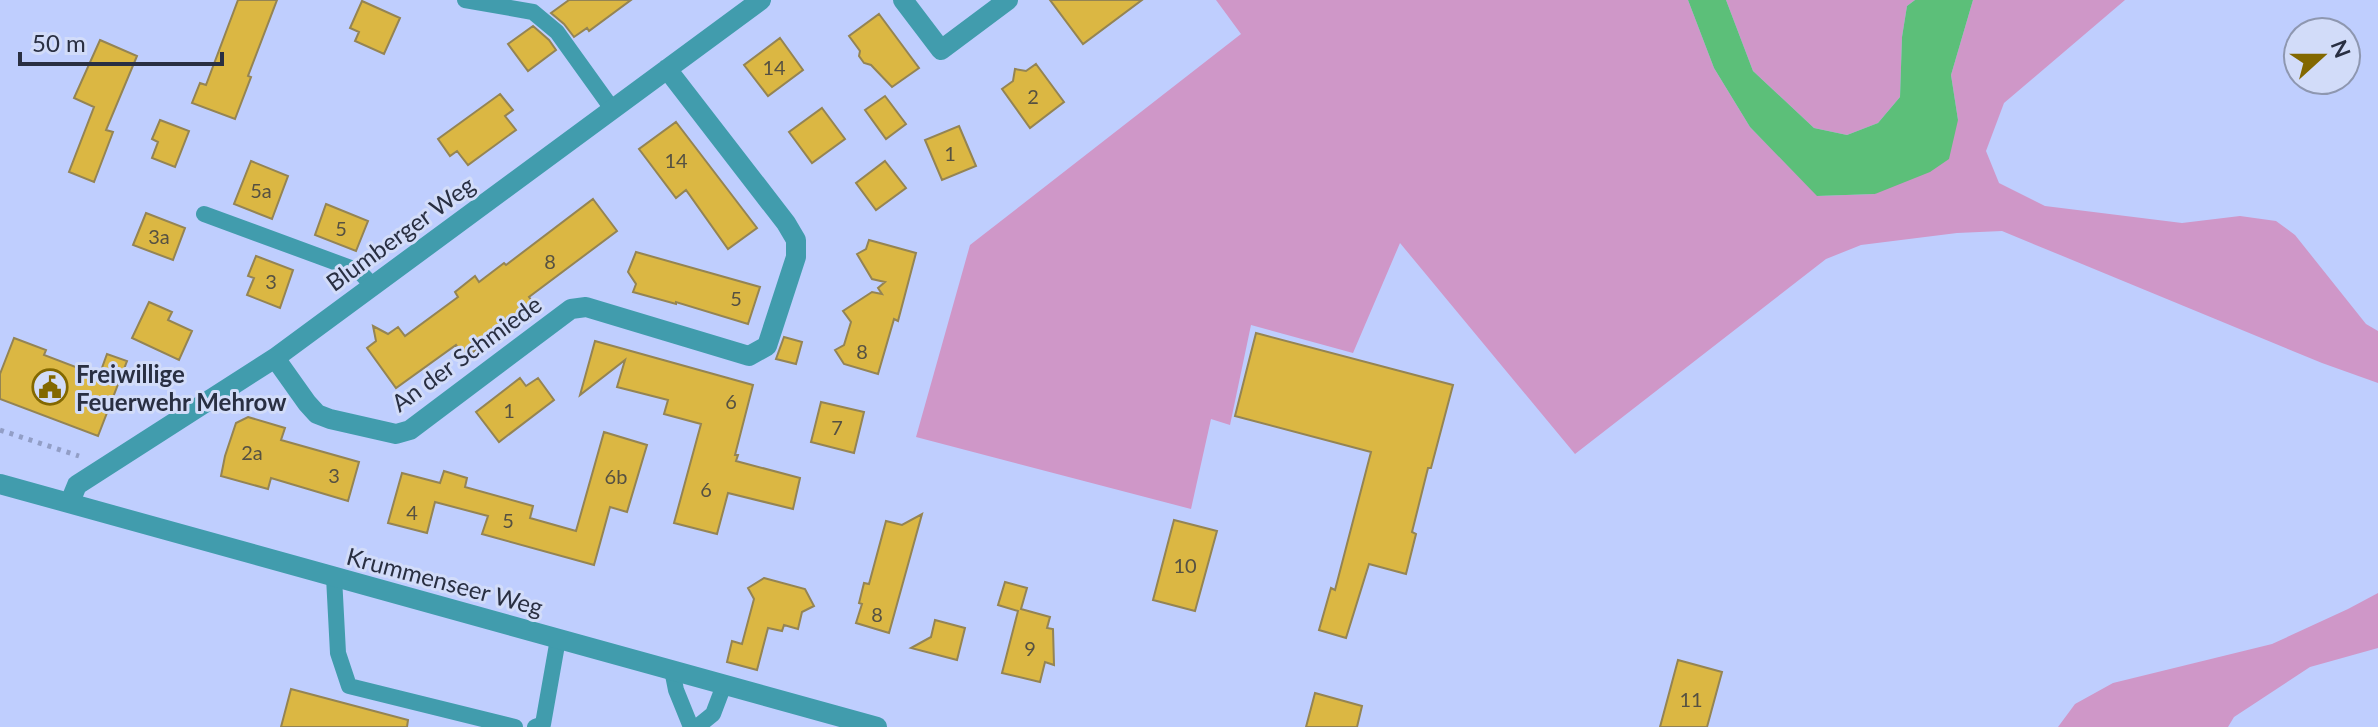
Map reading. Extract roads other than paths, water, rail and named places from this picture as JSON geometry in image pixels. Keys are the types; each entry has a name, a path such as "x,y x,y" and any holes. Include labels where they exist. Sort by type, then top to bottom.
{"street":[{"name":"Blumberger Weg","path":"70,502 77,485 275,358 761,0"},
{"path":"903,0 941,50 1008,0"},
{"name":"An der Schmiede","path":"275,358 317,414 396,434 410,430 571,309 586,307 749,356 767,346 796,257 796,240 667,69"},
{"name":"Krummenseer Weg","path":"0,484 877,727"}],"lane":[{"path":"465,0 533,12 557,32 613,110"},
{"path":"204,214 359,271 372,285"},
{"path":"334,577 338,653 349,686 515,727"},
{"path":"541,726 558,639"},
{"path":"672,670 676,690 691,727"},
{"path":"697,727 713,714 724,685"}],"place":[{"name":"Freiwillige Feuerwehr Mehrow","path":"50,387"}]}
